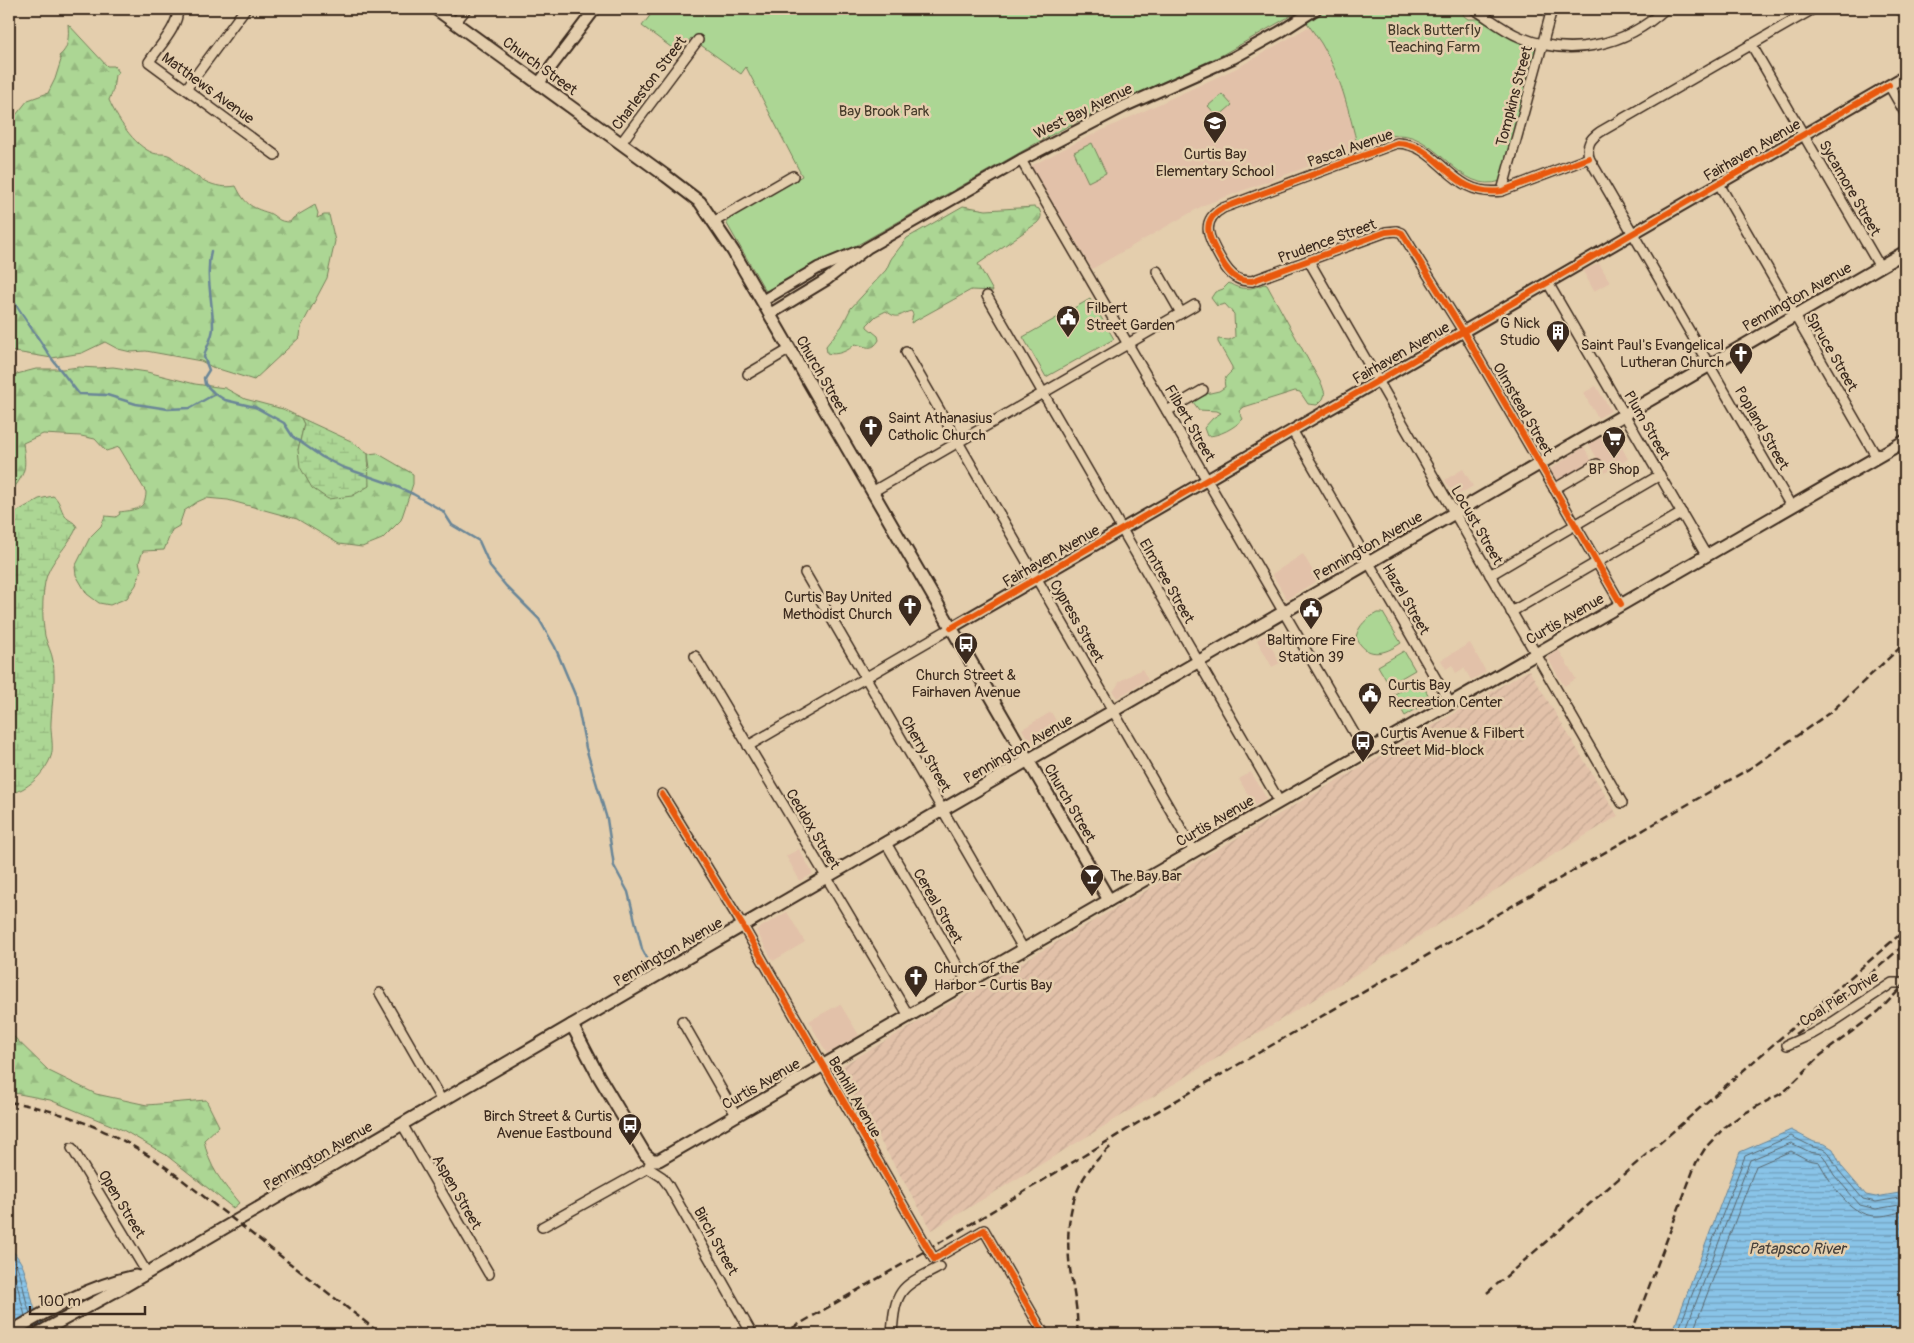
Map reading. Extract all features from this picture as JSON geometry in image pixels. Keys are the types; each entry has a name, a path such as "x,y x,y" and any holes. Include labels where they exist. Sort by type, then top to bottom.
{"main road":[{"name":"Church Street","path":"436,9 700,202 714,221 762,300 1109,900"},
{"name":"Pennington Avenue","path":"37,1334 147,1273 1905,252"},
{"name":"Curtis Avenue","path":"650,1164 664,1158 1905,440"},
{"path":"585,1048 580,1032 582,1027 676,965"},
{"name":"Birch Street","path":"572,1025 650,1164"},
{"name":"Pennington Avenue","path":"9,1333 95,1287 147,1273"}],"street":[{"name":"Matthews Avenue","path":"178,9 178,16 174,25 149,62 275,155"},
{"path":"186,89 245,9"},
{"path":"455,23 466,9"},
{"path":"539,84 595,9"},
{"name":"West Bay Avenue","path":"762,300 818,268 867,248 1021,160 1085,126 1233,58 1280,32 1316,9"},
{"path":"1474,9 1518,36 1543,44 1575,47 1606,44 1636,32 1665,9"},
{"name":"Tompkins Street","path":"1502,191 1552,9"},
{"path":"1589,158 1588,145 1600,132 1813,9"},
{"path":"1898,9 1905,11"},
{"name":"Charleston Street","path":"621,143 698,40"},
{"name":"Sycamore Street","path":"1751,44 1880,267"},
{"name":"Fairhaven Avenue","path":"748,746 1905,76"},
{"path":"1889,85 1905,113"},
{"name":"Pascal Avenue","path":"1266,277 1252,281 1238,279 1223,264 1211,243 1208,227 1213,216 1223,208 1397,143 1413,145 1421,149 1470,188 1488,192 1502,191 1589,158"},
{"name":"Popland Street","path":"1589,158 1791,506"},
{"name":"Filbert Street","path":"1021,160 1364,752"},
{"path":"714,221 793,176"},
{"name":"Spruce Street","path":"1719,184 1876,456"},
{"name":"Prudence Street","path":"1266,277 1386,232 1397,231"},
{"name":"Olmstead Street","path":"1397,231 1405,237 1463,332 1621,604"},
{"name":"West Bay Avenue","path":"770,314 826,280 867,248"},
{"name":"Locust Street","path":"1309,261 1622,803"},
{"path":"1157,271 1181,313"},
{"name":"Plum Street","path":"1548,282 1706,555"},
{"name":"Elmtree Street","path":"987,296 1279,801"},
{"path":"872,492 1195,305"},
{"path":"748,374 790,349"},
{"name":"Cypress Street","path":"906,352 1194,851"},
{"path":"1167,411 1204,390"},
{"name":"Hazel Street","path":"1292,430 1450,703"},
{"path":"1554,489 1598,464"},
{"path":"1490,574 1660,475"},
{"path":"1511,612 1682,513"},
{"name":"Cherry Street","path":"805,573 1024,950"},
{"name":"Ceddox Street","path":"695,656 909,1016"},
{"name":"Benhill Avenue","path":"662,794 743,926 934,1259 984,1230 1044,1334"},
{"name":"Cereal Street","path":"886,843 967,982"},
{"name":"Coal Pier Drive","path":"1787,1045 1833,1022 1892,982 1905,983"},
{"path":"380,993 442,1101"},
{"path":"682,1021 736,1115"},
{"name":"Aspen Street","path":"402,1124 489,1274"},
{"name":"Open Street","path":"72,1148 147,1273"},
{"name":"Curtis Avenue","path":"542,1227 650,1164"},
{"name":"Birch Street","path":"650,1164 668,1185 752,1334"},
{"path":"892,1334 893,1320 902,1290 940,1268"}],"shaded area":[{"name":"Curtis Bay Elementary School","path":"1310,26 1322,44 1333,67 1344,96 1358,148 1204,205 1092,269 1031,166 1081,140 1239,67"},
{"path":"1599,263 1610,282 1594,291 1583,271"},
{"path":"1596,386 1611,411 1598,418 1583,393"},
{"path":"1613,431 1628,459 1605,473 1589,444"},
{"path":"1584,447 1593,463 1558,483 1550,469"},
{"path":"1463,469 1473,486 1455,497 1445,480"},
{"path":"1303,554 1318,580 1287,599 1272,574"},
{"path":"1265,635 1280,663 1272,667 1257,640"},
{"path":"1470,643 1486,672 1471,680 1464,668 1456,673 1452,665 1446,669 1441,660"},
{"path":"1559,650 1576,679 1564,686 1547,657"},
{"path":"1142,669 1148,680 1117,698 1113,692 1120,681"},
{"path":"1529,670 1618,816 932,1230 838,1068"},
{"path":"1051,712 1061,729 1032,746 1022,729"},
{"path":"1251,772 1267,799 1254,806 1239,779"},
{"path":"799,849 813,874 800,881 786,856"},
{"path":"787,912 805,942 773,961 756,930"},
{"path":"840,1004 859,1035 827,1054 809,1021"}],"green space":[{"name":"Bay Brook Park","path":"655,9 1461,9 1464,16 1468,19 1483,19 1536,49 1501,181 1486,183 1473,180 1461,173 1426,144 1413,138 1394,135 1358,148 1344,94 1334,68 1321,43 1299,11 1222,55 1076,122 852,248 816,265 768,292 765,290 727,224 727,220 802,176 746,67 741,74 691,38 679,53 642,26"},
{"path":"68,24 107,66 114,66 119,72 115,75 113,90 109,100 126,130 139,144 155,154 170,156 206,182 220,186 236,186 242,197 249,204 282,221 290,222 293,218 315,205 318,213 317,218 329,215 335,241 327,278 301,327 300,337 254,380 212,367 201,361 146,351 131,352 118,349 105,342 82,353 52,358 9,351 9,118 16,115 28,100 48,93 61,60 59,56 67,46"},
{"path":"1222,94 1232,105 1218,117 1208,106"},
{"path":"1092,143 1106,173 1088,182 1074,152"},
{"path":"963,206 986,210 1034,207 1039,209 1041,213 1041,218 1037,223 978,264 993,291 971,290 911,323 913,314 911,311 894,316 886,311 876,316 867,325 878,336 879,340 874,346 868,347 855,344 842,352 827,353 826,346 842,326 851,308 886,270 891,259 907,238"},
{"path":"1229,283 1242,288 1267,285 1322,385 1325,394 1317,405 1308,404 1300,392 1295,391 1244,407 1239,411 1243,419 1222,433 1207,436 1204,428 1213,418 1221,413 1199,410 1193,402 1197,396 1219,391 1225,387 1225,380 1232,371 1232,367 1218,339 1229,340 1235,337 1234,314 1225,304 1217,306 1211,298 1215,292 1223,289"},
{"name":"Filbert Street Garden","path":"1090,299 1114,339 1046,377 1023,337"},
{"path":"113,367 147,372 195,384 225,388 245,399 283,409 301,418 304,424 298,450 370,468 368,454 377,453 413,474 413,484 401,520 382,539 362,547 339,544 297,519 228,500 206,498 184,511 179,526 172,530 164,550 143,551 139,562 141,569 136,585 127,598 110,605 99,603 87,594 76,575 75,567 90,537 101,526 105,516 116,517 120,514 119,512 138,508 144,502 146,492 119,447 106,451 95,439 81,436 43,434 23,443 25,458 23,474 9,493 9,376 36,369"},
{"path":"301,418 351,441 368,454 369,486 352,496 328,499 312,488 300,467 298,450 304,424"},
{"path":"53,496 65,516 77,527 47,574 44,589 44,629 54,669 51,726 52,751 47,765 39,776 23,789 11,793 9,789 15,775 9,766 9,516 39,499"},
{"path":"1377,613 1383,613 1401,643 1388,650 1376,653 1365,649 1356,637 1364,623"},
{"path":"1404,651 1415,670 1389,685 1378,666"},
{"path":"1420,680 1431,700 1405,716 1393,695"},
{"path":"9,1032 49,1071 96,1094 147,1105 206,1100 219,1126 204,1140 206,1150 217,1174 239,1203 233,1208 166,1155 123,1130 50,1100 9,1092"}],"water":[{"name":"Patapsco River","path":"1791,1130 1833,1149 1842,1167 1866,1195 1876,1197 1905,1192 1905,1334 1672,1334 1740,1152"},
{"path":"9,1247 22,1265 33,1303 40,1318 46,1324 68,1334 9,1334"}],"waterway":[{"path":"211,251 209,279 213,327 204,357 209,370 204,378 205,384 225,400 255,407 284,423 293,437 322,457 342,467 391,484 443,511 452,525 479,541 491,568 539,619 555,647 576,697 586,748 607,819 614,866 628,892 642,949 649,962"},
{"path":"9,299 16,305 52,359 79,394 107,395 136,404 168,409 190,408 215,394"}],"railway":[{"path":"782,1334 946,1239 1146,1118 1754,766 1832,711 1905,643"},
{"path":"1487,1293 1905,930"},
{"path":"1795,1034 1832,1008 1905,944"},
{"path":"1631,1334 1696,1163 1706,1147 1725,1127 1743,1114 1784,1092 1821,1055 1879,1011 1905,984"},
{"path":"9,1102 51,1111 72,1118 111,1135 149,1156 381,1334"},
{"path":"1077,1334 1076,1310 1068,1250 1070,1216 1074,1200 1088,1171 1113,1145"}],"cycle path":[{"path":"951,628 1889,85"},
{"path":"1589,158 1502,191 1484,191 1469,187 1425,152 1412,146 1397,143 1223,208 1211,219 1208,231 1212,244 1223,264 1234,276 1245,281 1252,281 1386,232 1397,231 1402,233 1463,331 1621,604"},
{"path":"662,794 743,926 934,1259 984,1230 1044,1334"}],"place":[{"name":"Curtis Bay Elementary School","path":"1215,144"},
{"name":"Filbert Street Garden","path":"1068,338"},
{"name":"G Nick Studio","path":"1558,353"},
{"name":"Saint Paul's Evangelical Lutheran Church","path":"1741,375"},
{"name":"Saint Athanasius Catholic Church","path":"871,448"},
{"name":"BP Shop","path":"1614,459"},
{"name":"Curtis Bay United Methodist Church","path":"910,627"},
{"name":"Baltimore Fire Station 39","path":"1311,630"},
{"name":"Church Street & Fairhaven Avenue","path":"966,665"},
{"name":"Curtis Bay Recreation Center","path":"1370,715"},
{"name":"Curtis Avenue & Filbert Street Mid-block","path":"1363,763"},
{"name":"The Bay Bar","path":"1092,897"},
{"name":"Church of the Harbor - Curtis Bay","path":"916,998"},
{"name":"Birch Street & Curtis Avenue Eastbound","path":"630,1146"}],"park label":[{"name":"Black Butterfly Teaching Farm","path":"1434,38"}]}
